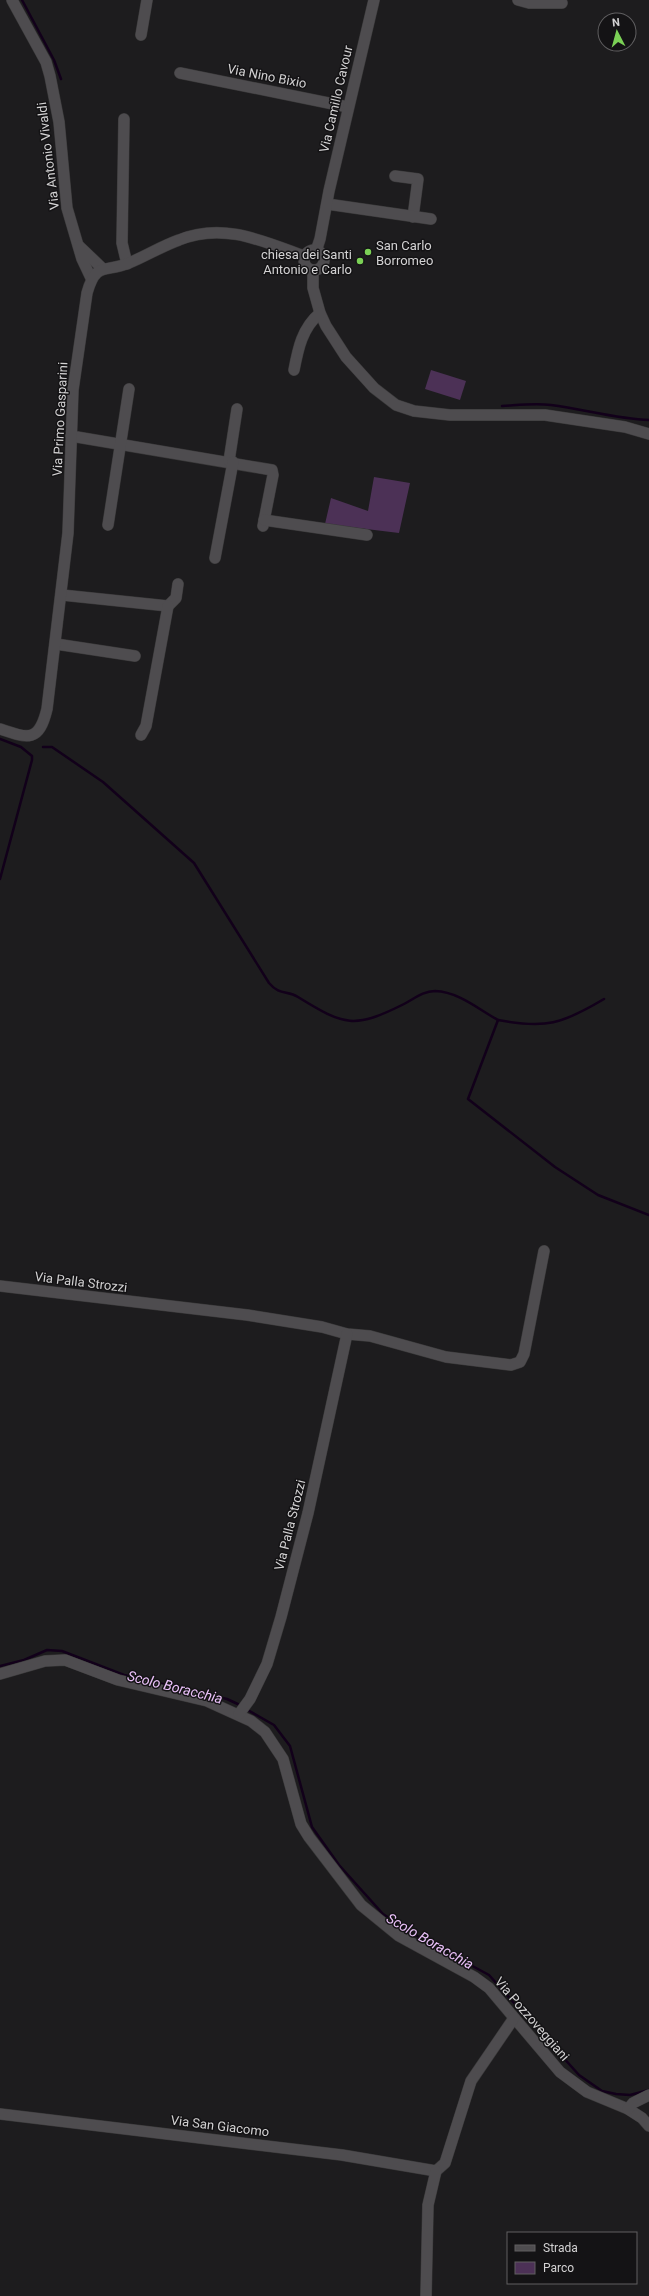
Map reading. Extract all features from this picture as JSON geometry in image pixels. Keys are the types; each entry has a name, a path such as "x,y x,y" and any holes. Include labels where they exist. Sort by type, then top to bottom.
{"street":[{"name":"Via Antonio Vivaldi","path":"12,0 46,62 50,76 59,122 67,208 82,259 91,278"},
{"path":"141,34 147,0"},
{"name":"Via Camillo Cavour","path":"316,251 320,239 348,106 374,0"},
{"path":"518,0 529,3 562,3"},
{"name":"Via Nino Bixio","path":"180,74 348,106"},
{"path":"124,120 122,243 128,264"},
{"path":"395,176 420,176 413,217"},
{"path":"327,204 431,219"},
{"path":"91,278 103,269 128,264 179,239 212,231 250,236 304,256"},
{"name":"Via Antonio Vivaldi","path":"79,245 103,269"},
{"path":"316,251 321,254 323,260 319,268 313,270 305,266 304,256 308,252 316,251"},
{"path":"313,270 313,288 320,314 346,357 374,388 396,404 414,410 450,415 545,415 625,427 649,434"},
{"name":"Via Primo Gasparini","path":"0,728 22,736 31,735 39,731 44,722 62,595 70,504 75,369 87,293 91,278"},
{"path":"294,370 303,336 307,327 320,314"},
{"path":"108,525 129,389"},
{"path":"215,558 231,461 237,409"},
{"path":"72,436 231,461 272,470 273,475 264,523 367,535"},
{"path":"141,735 146,726 168,606 176,598 178,584"},
{"path":"62,595 168,606"},
{"path":"56,644 135,656"},
{"name":"Via Palla Strozzi","path":"0,1286 247,1315 322,1327 347,1334 370,1336 446,1357 503,1365 516,1365 520,1362 524,1354 544,1251"},
{"name":"Via Palla Strozzi","path":"243,1708 267,1664 290,1584 347,1334"},
{"name":"Via Pozzoveggiani","path":"0,1674 45,1661 65,1660 118,1680 243,1708 275,1744 283,1759 301,1824 318,1851 361,1905 399,1936 474,1977 489,1988 560,2072 587,2092 628,2109 642,2118 649,2126"},
{"path":"426,2296 428,2205 436,2171 445,2163 471,2081 514,2018"},
{"path":"628,2109 633,2103 649,2095"},
{"name":"Via San Giacomo","path":"0,2114 342,2155 436,2171"}],"green space":[{"path":"431,370 466,381 460,400 425,389"},
{"path":"374,477 410,483 399,533 325,524 331,498 368,511"}],"waterway":[{"path":"22,0 54,60 61,79"},
{"path":"502,406 545,404 624,418 649,420"},
{"path":"0,739 21,747 32,756 0,879"},
{"path":"43,747 52,747 103,782 194,863 269,983 277,990 294,995 327,1014 339,1019 350,1021 373,1018 431,991 452,994 498,1020 468,1099 555,1167 598,1195 649,1215"},
{"path":"498,1020 529,1024 553,1022 565,1019 604,999"},
{"name":"Scolo Boracchia","path":"0,1666 24,1660 47,1650 62,1651 124,1675 227,1699 242,1706"},
{"name":"Scolo Boracchia","path":"246,1709 274,1725 290,1746 312,1827 339,1865 383,1914 408,1931 489,1975 579,2075 602,2091 630,2095 649,2090"}],"place":[{"name":"San Carlo Borromeo","path":"368,252"},
{"name":"chiesa dei Santi Antonio e Carlo","path":"360,261"}]}
